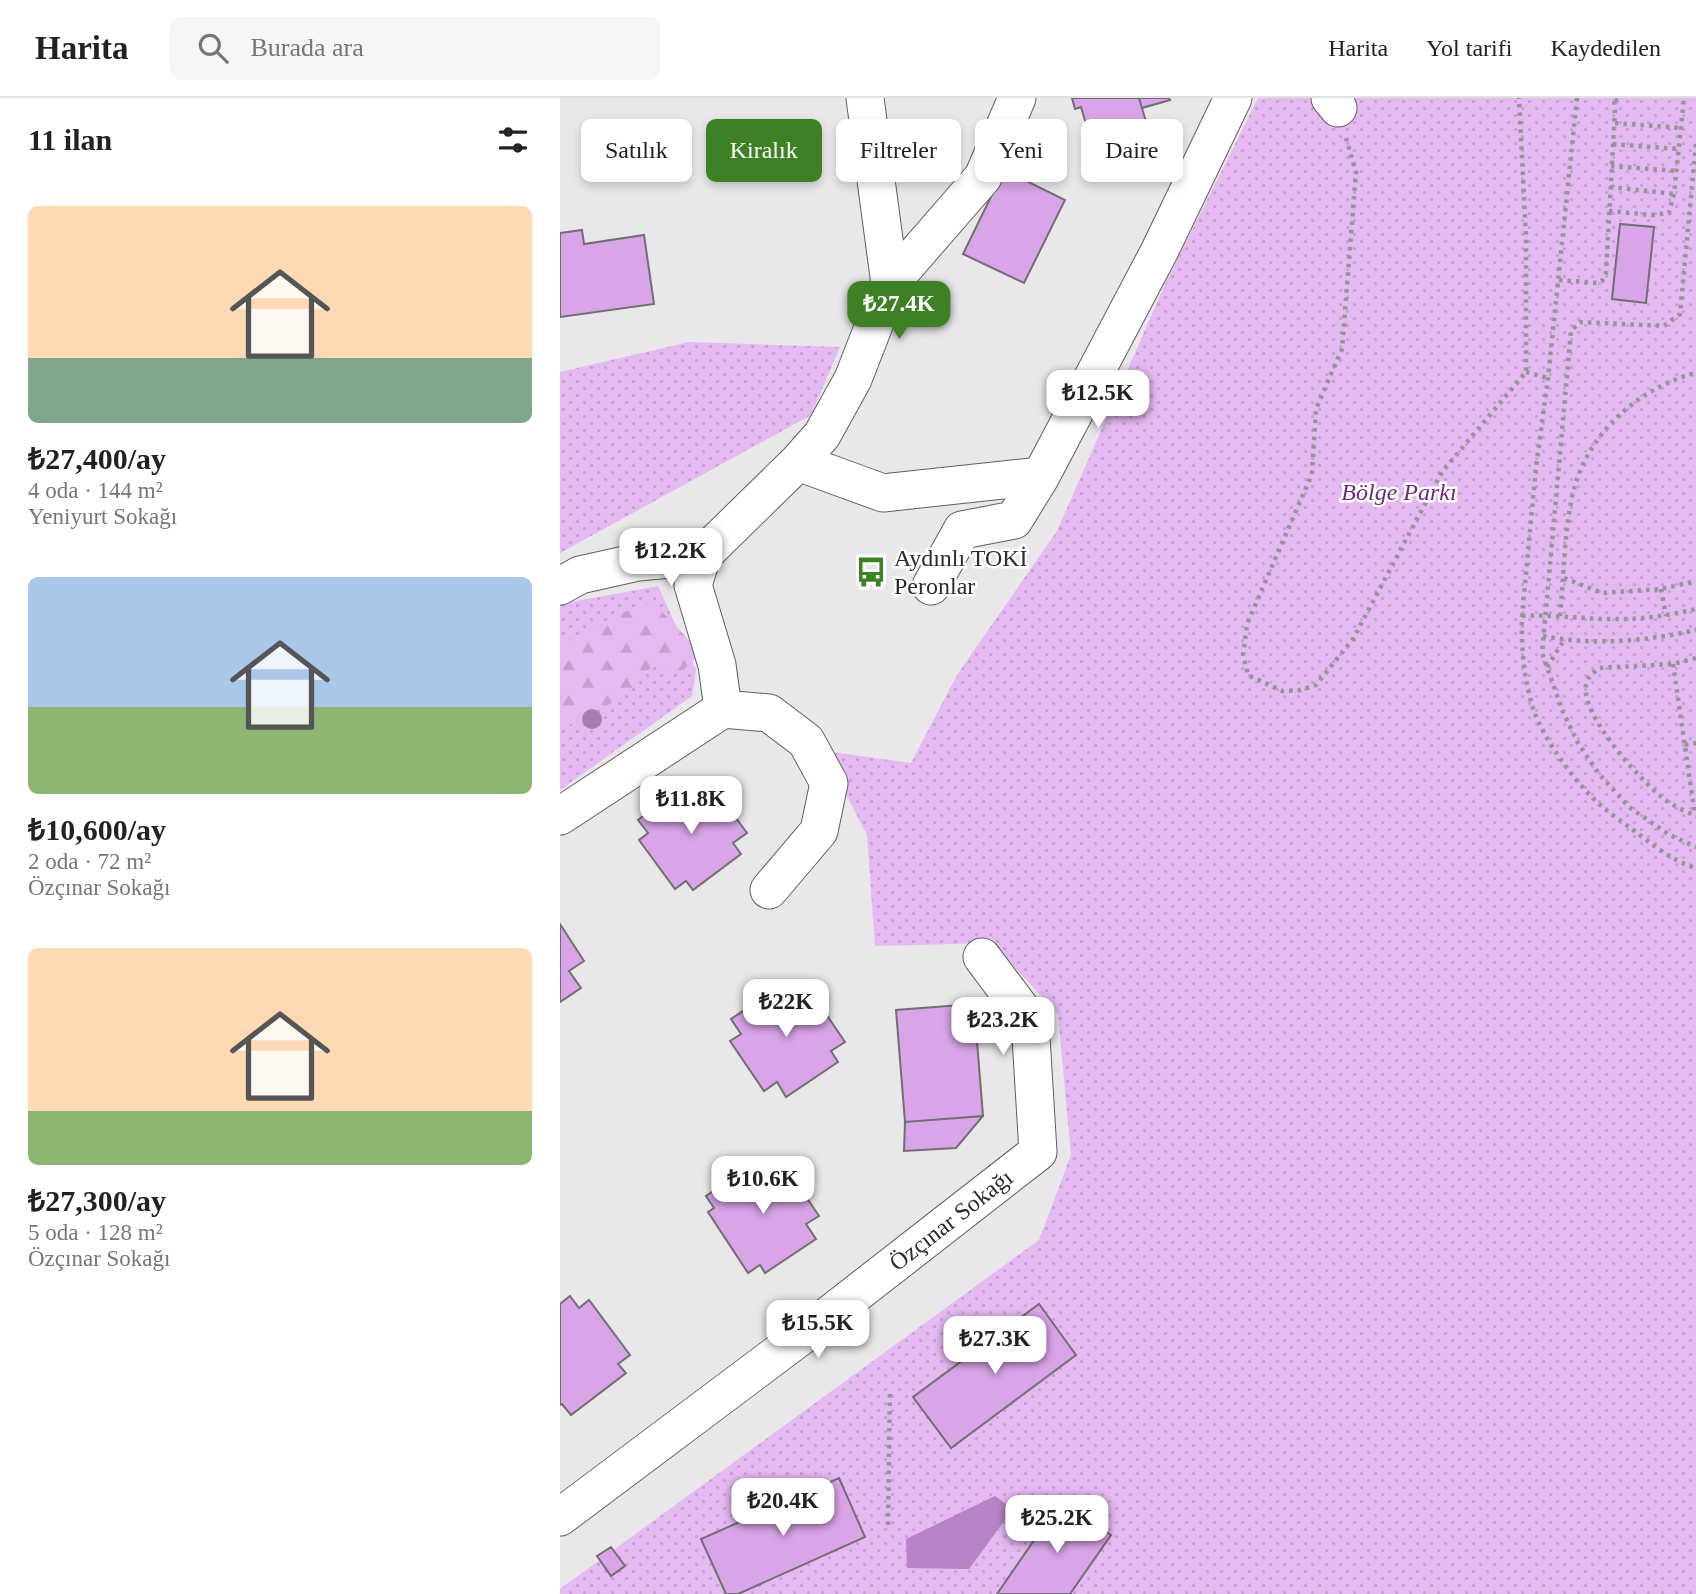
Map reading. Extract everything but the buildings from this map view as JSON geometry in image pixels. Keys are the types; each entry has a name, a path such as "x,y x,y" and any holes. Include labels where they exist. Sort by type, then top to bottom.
{"street":[{"path":"865,98 890,284"},
{"path":"723,709 717,665 693,585 702,556 798,462 821,435 853,379 890,284 983,177 1017,98"},
{"path":"931,586 962,530 1014,520 1041,476 1160,250 1233,98"},
{"path":"798,462 883,493 1041,476"},
{"path":"560,586 580,575 638,562 702,556"},
{"path":"560,816 723,709 769,713 806,741 830,783 819,831 769,890"},
{"name":"Özçınar Sokağı","path":"560,1517 816,1325 1038,1152 1030,1021 982,957"}],"path":[{"path":"1334,103 1356,172 1342,349 1316,409 1312,474 1247,624 1243,655 1248,675 1282,691 1301,690 1316,685 1353,639 1442,472 1526,372 1526,236 1519,98"},
{"path":"1577,98 1559,280 1536,467 1521,638 1534,712 1563,763 1597,802 1661,850 1681,863 1696,868"},
{"path":"1559,280 1597,283 1602,281 1606,273 1615,123 1614,99 1623,98"},
{"path":"1609,211 1662,215 1669,213 1674,194 1684,98"},
{"path":"1615,123 1681,128"},
{"path":"1613,144 1679,149"},
{"path":"1696,144 1680,314 1664,326 1580,322 1571,331 1542,653 1563,712 1578,743 1599,774 1629,807 1668,834 1696,847"},
{"path":"1611,166 1676,171"},
{"path":"1610,187 1674,194"},
{"path":"1526,372 1548,378"},
{"path":"1560,616 1574,489 1586,457 1607,427 1624,410 1672,379 1696,373"},
{"path":"1564,578 1602,593 1661,589 1696,581"},
{"path":"1661,589 1666,616"},
{"path":"1522,616 1622,619 1666,616 1696,609"},
{"path":"1543,636 1564,640 1661,638 1696,630"},
{"path":"1547,667 1564,640"},
{"path":"1695,816 1664,800 1629,765 1606,736 1586,696 1586,683 1591,674 1599,668 1673,664 1696,658"},
{"path":"1673,664 1695,816"},
{"path":"1685,745 1696,743"},
{"path":"888,1525 890,1389"}],"green space":[{"name":"Bölge Parkı","path":"1258,98 1696,98 1696,1594 560,1594 560,1589 1039,1240 1071,1155 1058,1014 992,943 875,946 867,835 824,751 911,763 957,675 1057,531 1166,282"},
{"path":"689,342 840,347 811,415 560,553 560,372"},
{"path":"658,586 696,670 692,696 560,790 560,604"},
{"path":"655,604 701,653 680,673 653,665 623,697 560,730 560,645 637,606"}],"shaded area":[{"path":"995,1496 1013,1509 969,1569 907,1568 906,1539"}],"place":[{"name":"Aydınlı TOKİ Peronlar","path":"871,572"}]}
